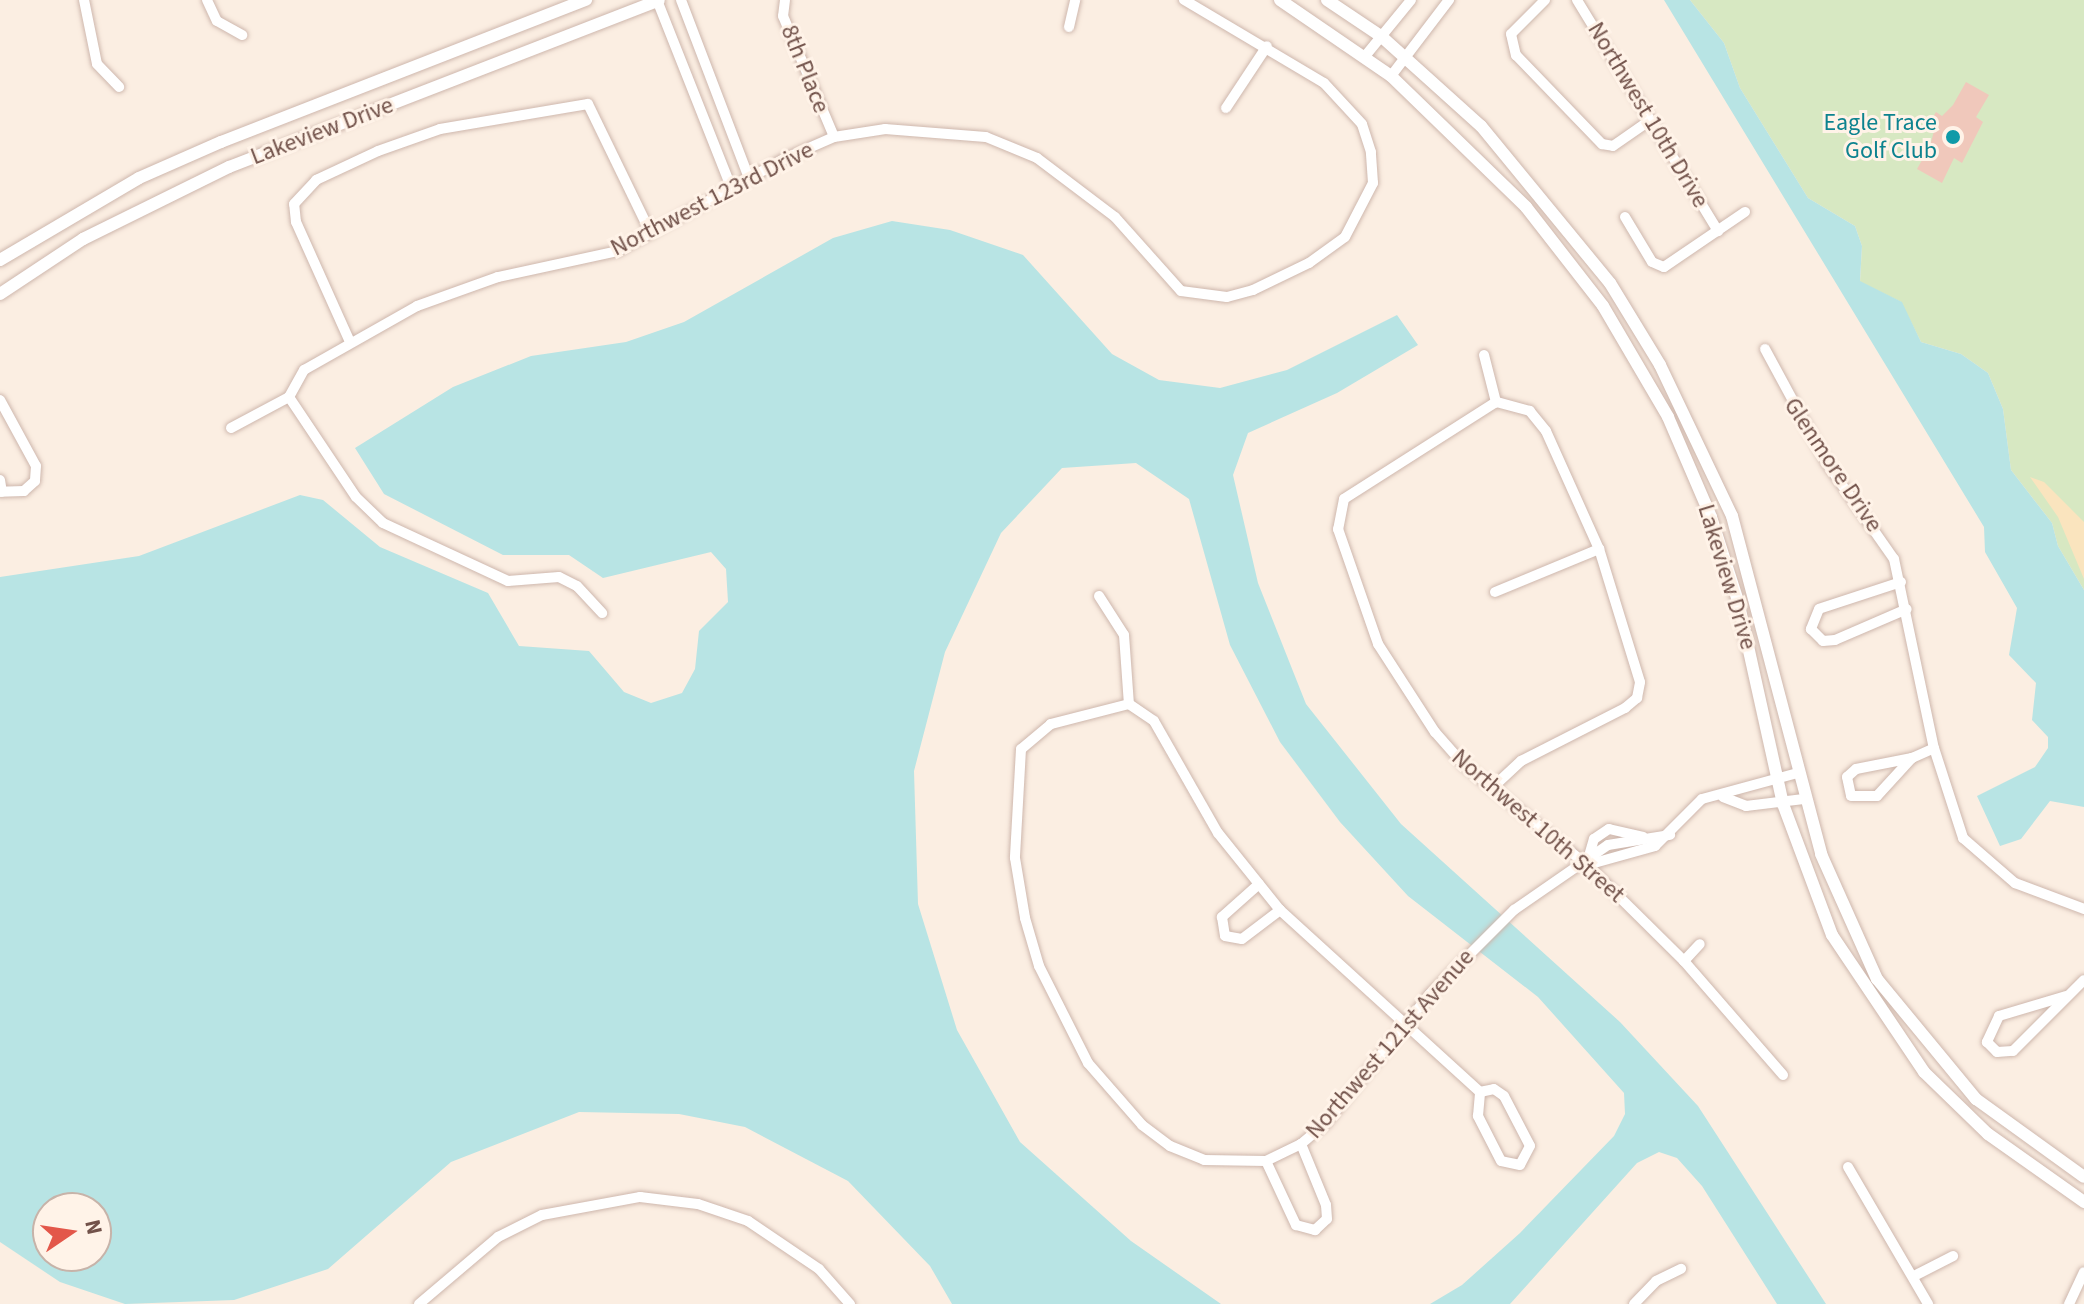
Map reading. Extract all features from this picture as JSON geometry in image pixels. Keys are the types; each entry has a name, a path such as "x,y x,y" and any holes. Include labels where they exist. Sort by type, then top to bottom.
{"street":[{"path":"84,0 97,64 119,87"},
{"path":"207,0 217,21 242,35"},
{"name":"Lakeview Drive","path":"0,260 139,178 586,0"},
{"path":"658,0 731,187"},
{"name":"Lakeview Drive","path":"0,294 165,196 658,0"},
{"path":"681,0 749,178"},
{"name":"8th Place","path":"785,0 783,16 834,137"},
{"path":"1069,27 1075,0"},
{"path":"1184,0 1267,46 1226,108"},
{"name":"Lakeview Drive","path":"1280,0 1366,55 1391,76 1526,207 1637,360 1711,517 1738,601 1783,804 1832,935 1893,1033 1988,1134 2084,1202"},
{"name":"Lakeview Drive","path":"1327,0 1382,37 1481,126 1610,283 1660,365 1732,516 1804,799 1842,908 1877,979 1920,1039 1976,1099 2084,1177"},
{"path":"1366,55 1411,0"},
{"path":"1391,76 1449,0"},
{"path":"1545,0 1511,34 1516,55 1602,144 1613,146 1649,121"},
{"name":"Northwest 10th Drive","path":"1577,0 1718,231"},
{"name":"Northwest 123rd Drive","path":"231,428 289,397 304,370 350,342 454,289 580,263 651,234 731,187 834,137 935,129 986,137 1037,158 1115,217 1181,291 1202,296 1253,290 1309,263 1345,237 1373,183 1371,152 1347,102 1267,46"},
{"path":"331,99 340,124"},
{"path":"350,342 296,222 301,191 378,151 440,129 588,104 651,234"},
{"path":"1625,217 1652,262 1664,267 1745,212"},
{"name":"Glenmore Drive","path":"1765,349 1773,372 1826,462 1877,530 1901,582 1934,748 1963,838 2015,883 2084,909"},
{"path":"1484,355 1496,402 1530,411 1546,431 1599,549 1638,664 1637,698 1521,761 1492,788"},
{"path":"289,397 356,497 383,523 508,581 559,577 577,586 602,613"},
{"path":"0,400 36,466 35,481 24,491 1,492 0,480"},
{"name":"Northwest 10th Street","path":"1496,402 1344,499 1338,529 1378,644 1435,732 1492,788 1587,865 1684,961 1783,1075"},
{"path":"1495,592 1599,549"},
{"path":"1901,582 1819,609 1811,629 1823,641 1835,640 1907,609"},
{"path":"1099,596 1118,618 1130,658 1129,704"},
{"path":"1301,1144 1326,1205 1327,1219 1315,1230 1296,1225 1266,1161 1204,1160 1170,1146 1142,1125 1088,1063 1039,966 1015,858 1021,749 1051,724 1129,704 1154,721 1218,833 1280,910 1409,1023 1480,1092"},
{"path":"1912,758 1877,796 1851,796 1847,777 1856,769 1912,758 1934,748"},
{"name":"Northwest 121st Avenue","path":"1266,1161 1301,1144 1466,955 1514,910 1587,865 1655,846 1670,835 1702,799 1723,797 1798,773"},
{"path":"1723,797 1746,806 1783,804 1804,799"},
{"path":"1587,865 1600,833 1615,828 1643,837 1670,835"},
{"path":"1259,884 1226,911 1225,936 1242,939 1280,910"},
{"path":"1684,961 1700,944"},
{"path":"2066,996 1999,1016 1987,1042 1997,1052 2013,1051 2084,980"},
{"path":"1494,1089 1504,1096 1530,1146 1520,1165 1501,1161 1478,1116 1480,1092 1494,1089"},
{"path":"1848,1167 1928,1304"},
{"path":"419,1304 459,1265 531,1220 590,1202 640,1197 698,1204 748,1221 819,1269 850,1304"},
{"path":"1914,1276 1953,1256"},
{"path":"1634,1304 1656,1281 1681,1269"},
{"path":"2069,1304 2084,1272"}],"green space":[{"name":"Eagle Trace Golf Club","path":"1690,0 2084,0 2084,590 2058,546 2052,523 2011,470 2003,409 1988,373 1961,354 1921,342 1901,302 1860,282 1862,246 1855,226 1808,198 1740,88 1724,43"}],"sand":[{"path":"2030,477 2044,482 2084,522 2084,579 2058,517"}],"water":[{"path":"1664,0 1690,0 1724,43 1740,88 1808,198 1855,226 1862,246 1860,281 1902,302 1921,342 1961,354 1988,373 2003,409 2011,470 2052,523 2058,546 2084,590 2084,807 2050,801 2021,839 2000,846 1977,796 2035,767 2048,748 2048,737 2032,720 2036,683 2009,655 2017,608 1985,552 1984,527"},
{"path":"892,221 950,230 1023,255 1112,354 1159,380 1220,388 1287,370 1397,315 1418,345 1337,393 1248,433 1233,475 1258,583 1306,704 1401,824 1620,1022 1698,1106 1826,1304 1777,1304 1702,1186 1677,1158 1659,1152 1637,1163 1510,1304 1430,1304 1462,1285 1520,1233 1614,1136 1625,1114 1624,1093 1538,997 1408,896 1340,822 1280,742 1230,645 1189,499 1136,463 1062,468 1001,533 945,652 914,771 918,904 957,1030 1020,1142 1131,1241 1221,1304 952,1304 930,1266 848,1181 745,1127 679,1114 579,1112 451,1162 328,1269 234,1300 125,1304 60,1282 45,1272 112,1272 112,1192 32,1192 32,1263 0,1242 0,577 139,556 300,495 323,500 380,547 488,593 519,646 589,651 624,692 651,703 682,693 695,669 699,631 728,602 726,569 711,552 603,578 569,555 503,555 384,494 355,448 453,387 531,356 626,342 684,322 833,238"}],"building":[{"name":"Eagle Trace Golf Club","path":"1966,82 1989,95 1976,117 1983,122 1962,163 1954,158 1942,183 1917,169 1930,146 1934,131 1927,127 1936,112 1942,116 1953,105"}],"place":[{"name":"Eagle Trace Golf Club","path":"1953,137"}]}
